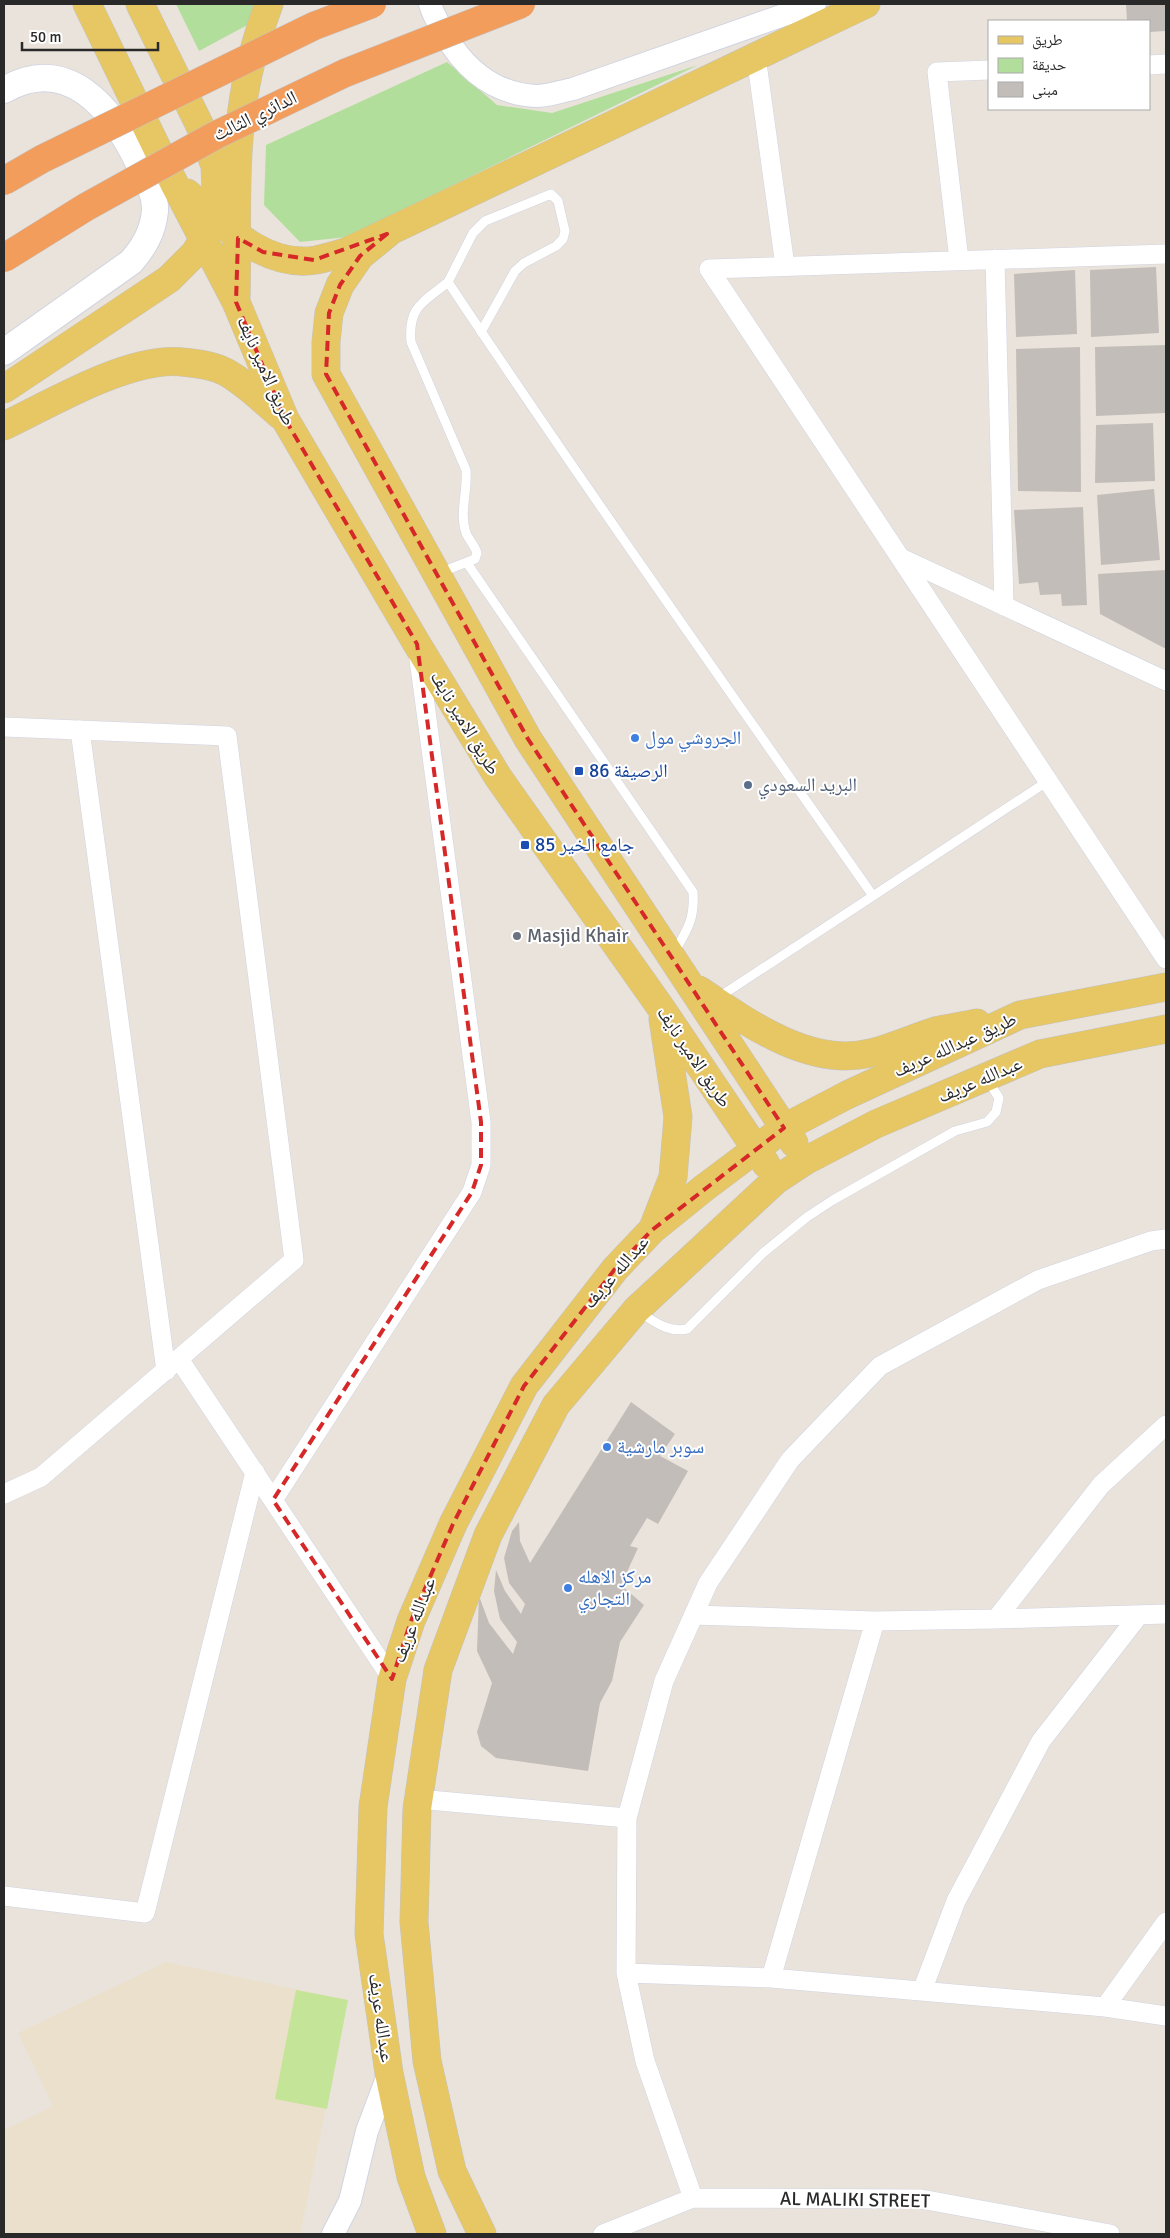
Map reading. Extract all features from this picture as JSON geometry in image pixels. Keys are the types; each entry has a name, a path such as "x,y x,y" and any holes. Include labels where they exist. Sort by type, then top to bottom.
{"highway":[{"path":"4,181 42,159 314,26 372,4"},
{"name":"الدائري الثالث","path":"4,258 86,207 224,131 344,73 521,4"}],"main road":[{"path":"87,4 174,183 208,227 238,238 262,252 292,260 314,260 346,252 387,234 866,4"},
{"path":"4,389 169,279 184,266 208,227 216,191 215,166 201,128 140,4"},
{"path":"236,302 238,163 244,97 256,42 268,4"},
{"path":"4,90 33,79 54,78 93,96 107,112 130,145 152,192 155,210 148,239 131,262 4,352"},
{"name":"طريق الامير نايف","path":"208,227 236,302 285,419 417,644 498,777 661,1008 776,1180"},
{"name":"طريق الامير نايف","path":"387,234 360,256 340,285 328,313 326,374 528,739 805,1161"},
{"path":"4,426 98,382 128,370 164,362 217,368 249,388 285,419"},
{"path":"687,982 785,1043 837,1056 869,1054 936,1031 1020,1014"},
{"name":"طريق عبدالله عريف","path":"784,1128 847,1095 1020,1014 1166,987"},
{"path":"652,1230 673,1177 678,1117 661,1008"},
{"name":"عبدالله عريف","path":"805,1161 876,1124 1040,1054 1166,1029"},
{"name":"عبدالله عريف","path":"432,2234 411,2177 389,2073 369,1934 372,1807 392,1679 411,1621 454,1524 524,1386 615,1268 652,1230 784,1128"},
{"path":"776,1180 805,1161"},
{"name":"عبدالله عريف","path":"482,2234 452,2171 427,2061 414,1922 418,1799 438,1670 488,1536 556,1404 636,1310 776,1180"}],"street":[{"path":"430,4 433,13 457,55 480,77 512,93 538,96 573,89 814,4"},
{"path":"756,56 786,266"},
{"path":"1150,65 1166,64"},
{"path":"959,260 936,72 988,70"},
{"path":"1166,254 709,268 1166,959"},
{"path":"995,259 1004,606"},
{"path":"901,558 1166,681"},
{"path":"273,1500 472,1192 481,1165 481,1122 417,644"},
{"path":"4,727 227,736 294,1260 41,1477 4,1494"},
{"path":"80,730 173,1365 254,1472 392,1679"},
{"path":"693,2198 645,2061 626,1973 627,1818 664,1681 708,1584 790,1460 880,1366 1038,1280 1151,1241 1166,1239"},
{"path":"996,1619 1101,1485 1166,1425"},
{"path":"4,1896 144,1914 254,1472"},
{"path":"694,1615 876,1621 1166,1614"},
{"path":"922,1991 956,1901 1041,1741 1139,1615"},
{"path":"770,1978 876,1621"},
{"path":"418,1799 627,1818"},
{"path":"1105,2008 1166,1922"},
{"path":"626,1973 770,1978 1105,2008 1166,2016"},
{"path":"333,2234 350,2201 367,2131 389,2073"},
{"name":"AL MALIKI STREET","path":"603,2234 693,2198 921,2199 1110,2234"}],"lane":[{"path":"436,574 475,559 477,553 466,533 463,510 467,484 466,470 411,342 410,326 414,311 448,282 473,233 485,221 550,194 555,196 558,201 565,231 563,239 556,246 515,270 481,332"},
{"path":"448,282 542,423 873,896"},
{"path":"467,563 693,892 692,922 671,958"},
{"path":"714,1000 1048,781"},
{"path":"636,1310 667,1329 678,1331 687,1329 763,1253 807,1217 833,1200 955,1131 988,1122 996,1112 999,1098 986,1077"}],"highlighted area":[{"path":"387,234 360,256 340,285 329,313 326,374 528,739 784,1128 652,1230 615,1269 524,1386 453,1524 411,1621 392,1679 273,1500 472,1192 481,1165 481,1122 417,644 285,419 236,302 238,238 263,252 314,260"}],"shaded area":[{"path":"166,1962 348,2000 300,2234 4,2234 4,2130 53,2106 18,2033"}],"green space":[{"path":"176,4 255,4 251,23 199,51"},
{"path":"447,62 497,105 552,113 698,65 347,237 300,242 264,205 266,145"},
{"path":"296,1990 348,2000 327,2109 275,2099"}],"building":[{"path":"1126,4 1166,4 1166,31 1150,32 1150,20 1127,20"},
{"path":"1156,267 1159,333 1091,337 1090,270"},
{"path":"1075,270 1077,334 1016,337 1014,274"},
{"path":"1166,345 1166,413 1096,416 1095,347"},
{"path":"1080,347 1081,492 1018,491 1016,349"},
{"path":"1153,423 1155,481 1095,483 1096,425"},
{"path":"1154,489 1160,560 1101,565 1097,495"},
{"path":"1083,507 1087,605 1062,606 1061,594 1040,595 1038,582 1019,584 1014,510"},
{"path":"1166,570 1166,649 1100,614 1098,574"},
{"name":"مركز الاهله التجاري","path":"631,1402 675,1434 660,1456 688,1471 658,1524 647,1518 630,1546 638,1548 621,1585 644,1605 620,1642 612,1681 600,1703 588,1771 496,1758 481,1746 477,1732 492,1683 477,1651 479,1596 489,1623 513,1654 517,1642 500,1619 494,1591 496,1570 505,1591 521,1614 525,1604 509,1583 504,1558 512,1531 519,1522 520,1541 530,1563"}],"place":[{"name":"الجروشي مول","path":"635,738"},
{"name":"الرصيفة 86","path":"579,771"},
{"name":"البريد السعودي","path":"748,785"},
{"name":"جامع الخير 85","path":"525,845"},
{"name":"Masjid Khair","path":"517,936"},
{"name":"سوبر مارشية","path":"607,1447"},
{"name":"مركز الاهله التجاري","path":"568,1588"}]}
